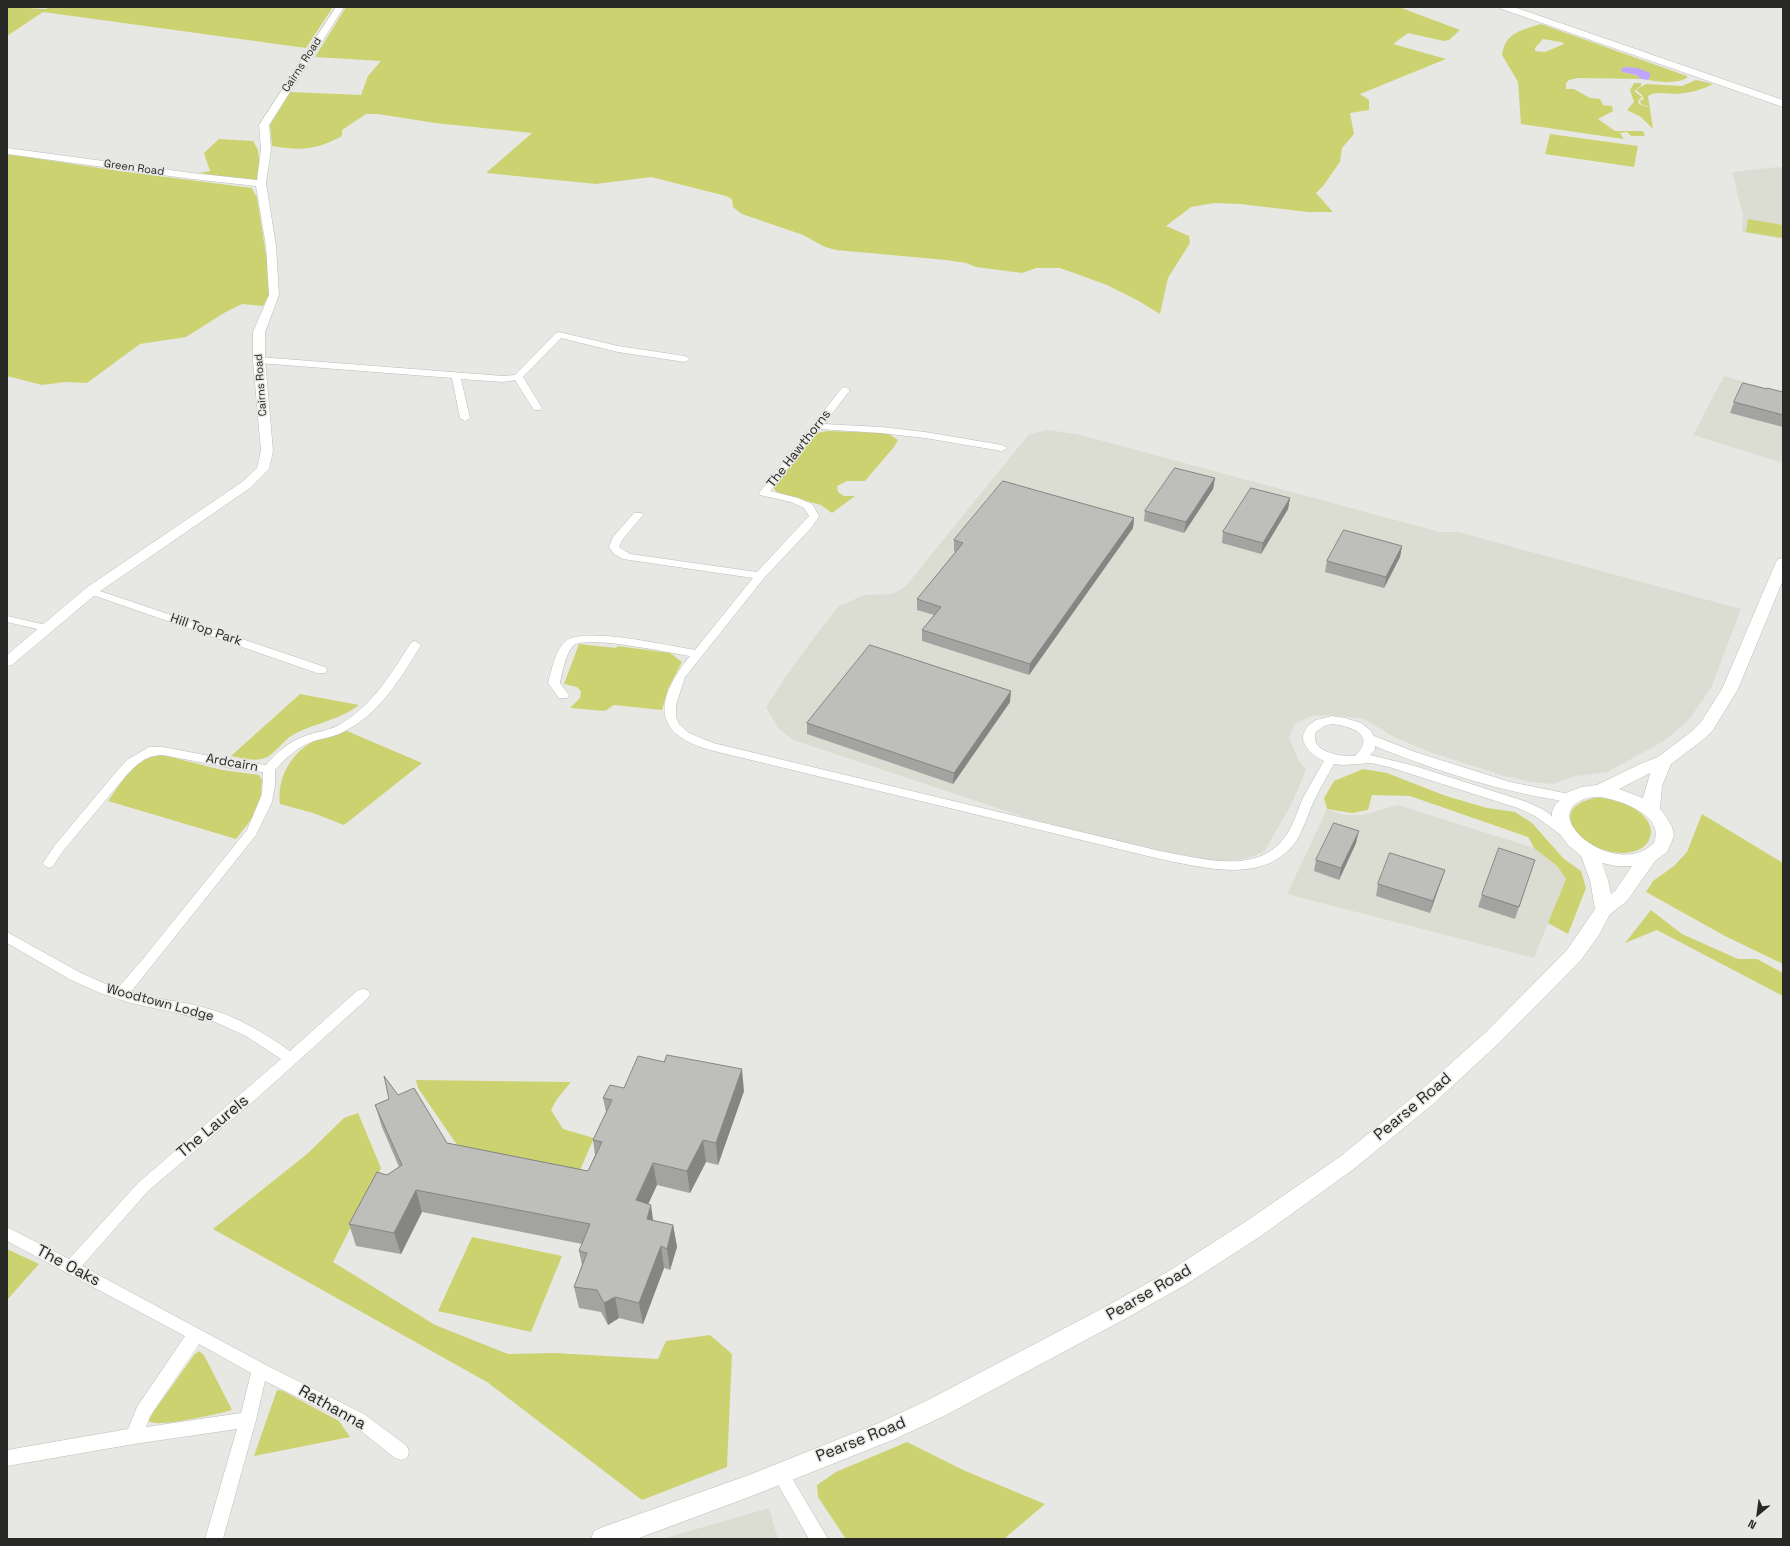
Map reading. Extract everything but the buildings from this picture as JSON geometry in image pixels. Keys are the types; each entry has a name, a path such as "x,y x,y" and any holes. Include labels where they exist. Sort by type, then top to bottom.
{"main road":[{"path":"1505,7 1783,104"},
{"path":"1600,792 1646,768 1664,761 1698,735 1707,726 1730,689 1783,562"},
{"path":"1651,812 1650,797 1653,784 1664,761"},
{"path":"1600,792 1624,796 1636,801 1651,812 1662,824 1664,841 1658,851 1648,858 1640,860 1617,860 1599,856 1588,851 1575,843 1565,832 1560,819 1562,808 1570,798 1584,793 1600,792"},
{"path":"1588,851 1599,880 1604,909"},
{"name":"Pearse Road","path":"603,1539 780,1474 887,1431 943,1404 1129,1306 1177,1278 1253,1229 1348,1162 1426,1098 1488,1042 1574,955 1592,930 1604,909 1621,896 1648,858"}],"street":[{"name":"Cairns Road","path":"7,662 91,591 246,485 263,469 267,451 259,360 259,332 274,295 271,246 261,183 266,149 264,125 340,7"},
{"name":"Green Road","path":"7,151 192,176 261,183"},
{"path":"259,360 503,379 518,377 559,335 618,349 685,359"},
{"path":"456,375 465,418"},
{"path":"518,377 537,408"},
{"name":"The Hawthorns","path":"845,390 764,493 794,500 808,506 814,516 808,525 760,576 680,676 670,705 670,717 674,726 685,736 710,746 1160,855 1210,864 1230,865 1245,865 1264,861 1278,852 1289,840 1305,810 1312,791 1331,759"},
{"path":"817,426 888,430 1002,448"},
{"path":"638,515 617,539 614,547 618,552 627,557 760,576"},
{"name":"Hill Top Park","path":"91,591 321,670"},
{"path":"7,619 46,628"},
{"path":"562,695 554,683 565,650 572,642 586,638 610,640 697,654"},
{"name":"Ardcairn","path":"48,863 121,774 131,764 149,751 163,751 236,765 269,769 287,749 307,739 340,729 364,713 392,680 415,645"},
{"path":"1324,721 1346,722 1365,731 1370,739 1371,747 1367,754 1351,761 1331,759 1316,752 1310,743 1309,736 1310,730 1324,721"},
{"path":"1370,739 1398,751 1505,786 1540,794 1570,798"},
{"path":"1358,759 1374,760 1406,767 1532,808 1565,832"},
{"path":"120,995 147,964 252,832 264,809 270,777 269,769"},
{"name":"Woodtown Lodge","path":"7,937 79,979 120,995 206,1013 236,1024 291,1059"},
{"name":"The Laurels","path":"71,1268 143,1187 291,1059 363,994"},
{"name":"The Oaks","path":"7,1234 128,1298"},
{"name":"Rathanna","path":"128,1298 260,1370 358,1419 401,1452"},
{"path":"134,1436 143,1412 196,1334"},
{"path":"214,1539 248,1420 260,1370"},
{"path":"7,1458 134,1436 248,1420"},
{"path":"780,1474 819,1539"}],"shaded area":[{"path":"1624,67 1638,68 1650,73 1650,77 1648,80 1641,79 1636,75 1622,72 1621,69"},
{"path":"1778,167 1783,168 1783,239 1742,232 1743,216 1732,172"},
{"path":"1724,376 1783,393 1783,463 1693,435"},
{"path":"1049,430 1081,435 1440,532 1458,532 1741,609 1711,688 1688,721 1664,741 1607,772 1576,776 1552,784 1532,782 1504,776 1430,752 1394,737 1364,719 1328,715 1311,716 1295,724 1289,738 1299,761 1306,770 1292,803 1264,852 1245,859 1209,863 1066,831 793,740 778,728 766,707 788,673 839,606 864,595 892,594 905,587 1029,434"},
{"path":"1398,805 1534,848 1557,866 1566,879 1534,958 1287,894 1327,809 1344,815 1362,815"},
{"path":"769,1508 778,1539 662,1539"}],"green space":[{"path":"7,7 46,9 49,7 333,7 306,48 43,12 7,36"},
{"path":"346,7 1399,7 1460,30 1449,40 1444,41 1408,33 1393,44 1446,59 1360,94 1369,100 1369,110 1350,113 1354,134 1342,148 1340,162 1323,186 1316,193 1333,212 1308,212 1240,204 1214,203 1191,207 1166,226 1189,236 1190,243 1168,278 1160,314 1137,300 1107,285 1060,268 1036,268 1022,273 976,267 966,263 946,260 836,250 825,247 803,235 742,214 733,207 732,199 726,196 651,177 596,184 486,173 532,133 435,123 378,114 366,114 342,130 342,136 316,147 292,149 272,146 270,125 290,92 361,95 368,76 381,61 315,57"},
{"path":"1541,24 1687,76 1687,78 1673,82 1648,80 1650,77 1641,72 1624,67 1622,72 1636,75 1641,79 1578,78 1569,80 1566,83 1566,89 1574,89 1590,98 1600,99 1603,105 1612,106 1613,111 1598,119 1615,131 1643,131 1645,135 1631,136 1627,132 1620,133 1624,139 1644,142 1521,124 1518,82 1502,55 1510,37 1521,31","holes":["1543,39 1561,42 1564,44 1545,52 1535,51 1535,48"]},
{"path":"1696,80 1713,84 1691,92 1676,94 1658,93 1648,96 1653,129 1641,117 1627,110 1634,102 1630,90 1634,83 1641,83 1641,86 1634,91 1642,97 1638,101 1639,104 1649,107 1641,104 1640,101 1644,99 1636,90 1646,84 1682,86"},
{"path":"1550,134 1638,146 1634,167 1545,154"},
{"path":"219,139 253,141 258,150 261,183 200,173 210,171 204,153"},
{"path":"7,154 119,171 252,188 257,198 267,261 269,295 263,306 242,304 224,313 186,337 140,344 87,383 65,382 42,385 7,376"},
{"path":"1748,219 1783,225 1783,238 1746,232"},
{"path":"827,431 887,433 898,440 894,447 865,481 847,481 837,486 838,492 844,496 855,496 832,513 821,505 778,493 774,489 774,486 817,433"},
{"path":"579,644 616,648 618,646 670,653 682,662 668,689 662,710 614,705 605,711 570,708 580,698 581,691 577,687 564,684"},
{"path":"300,694 359,705 343,715 291,736 272,754 265,758 252,760 231,756"},
{"path":"347,731 422,763 344,825 313,813 280,804 283,776 291,760 304,747 316,740"},
{"path":"167,756 222,770 259,775 262,780 260,808 236,839 108,801 123,780 134,768 148,758"},
{"path":"1363,769 1387,773 1446,796 1487,808 1515,812 1532,823 1564,859 1581,871 1586,888 1568,934 1548,923 1566,879 1557,866 1534,848 1528,837 1410,796 1372,795 1368,810 1352,813 1327,809 1324,798 1334,781"},
{"path":"1595,798 1611,799 1622,802 1636,809 1642,814 1650,826 1651,833 1646,844 1635,851 1620,853 1604,850 1590,843 1578,834 1571,823 1571,813 1578,804"},
{"path":"1702,814 1783,863 1783,964 1725,936 1646,892 1653,881 1674,866 1687,852"},
{"path":"1651,910 1682,934 1738,959 1757,959 1783,973 1783,996 1657,930 1625,943"},
{"path":"416,1080 571,1082 557,1099 551,1110 563,1129 594,1138 574,1184 475,1165 455,1142 418,1088"},
{"path":"358,1113 381,1168 333,1262 435,1325 508,1354 555,1353 658,1359 666,1341 710,1335 732,1354 727,1467 642,1500 487,1382 213,1229 307,1154 344,1118"},
{"path":"472,1237 562,1256 531,1332 438,1311"},
{"path":"7,1249 39,1264 7,1300"},
{"path":"199,1351 204,1355 232,1410 203,1417 166,1423 150,1422 149,1420 154,1411 194,1355"},
{"path":"277,1390 283,1391 339,1421 350,1437 254,1456"},
{"path":"907,1442 963,1470 1045,1504 1004,1539 846,1539 818,1497 817,1485 836,1472"}]}
